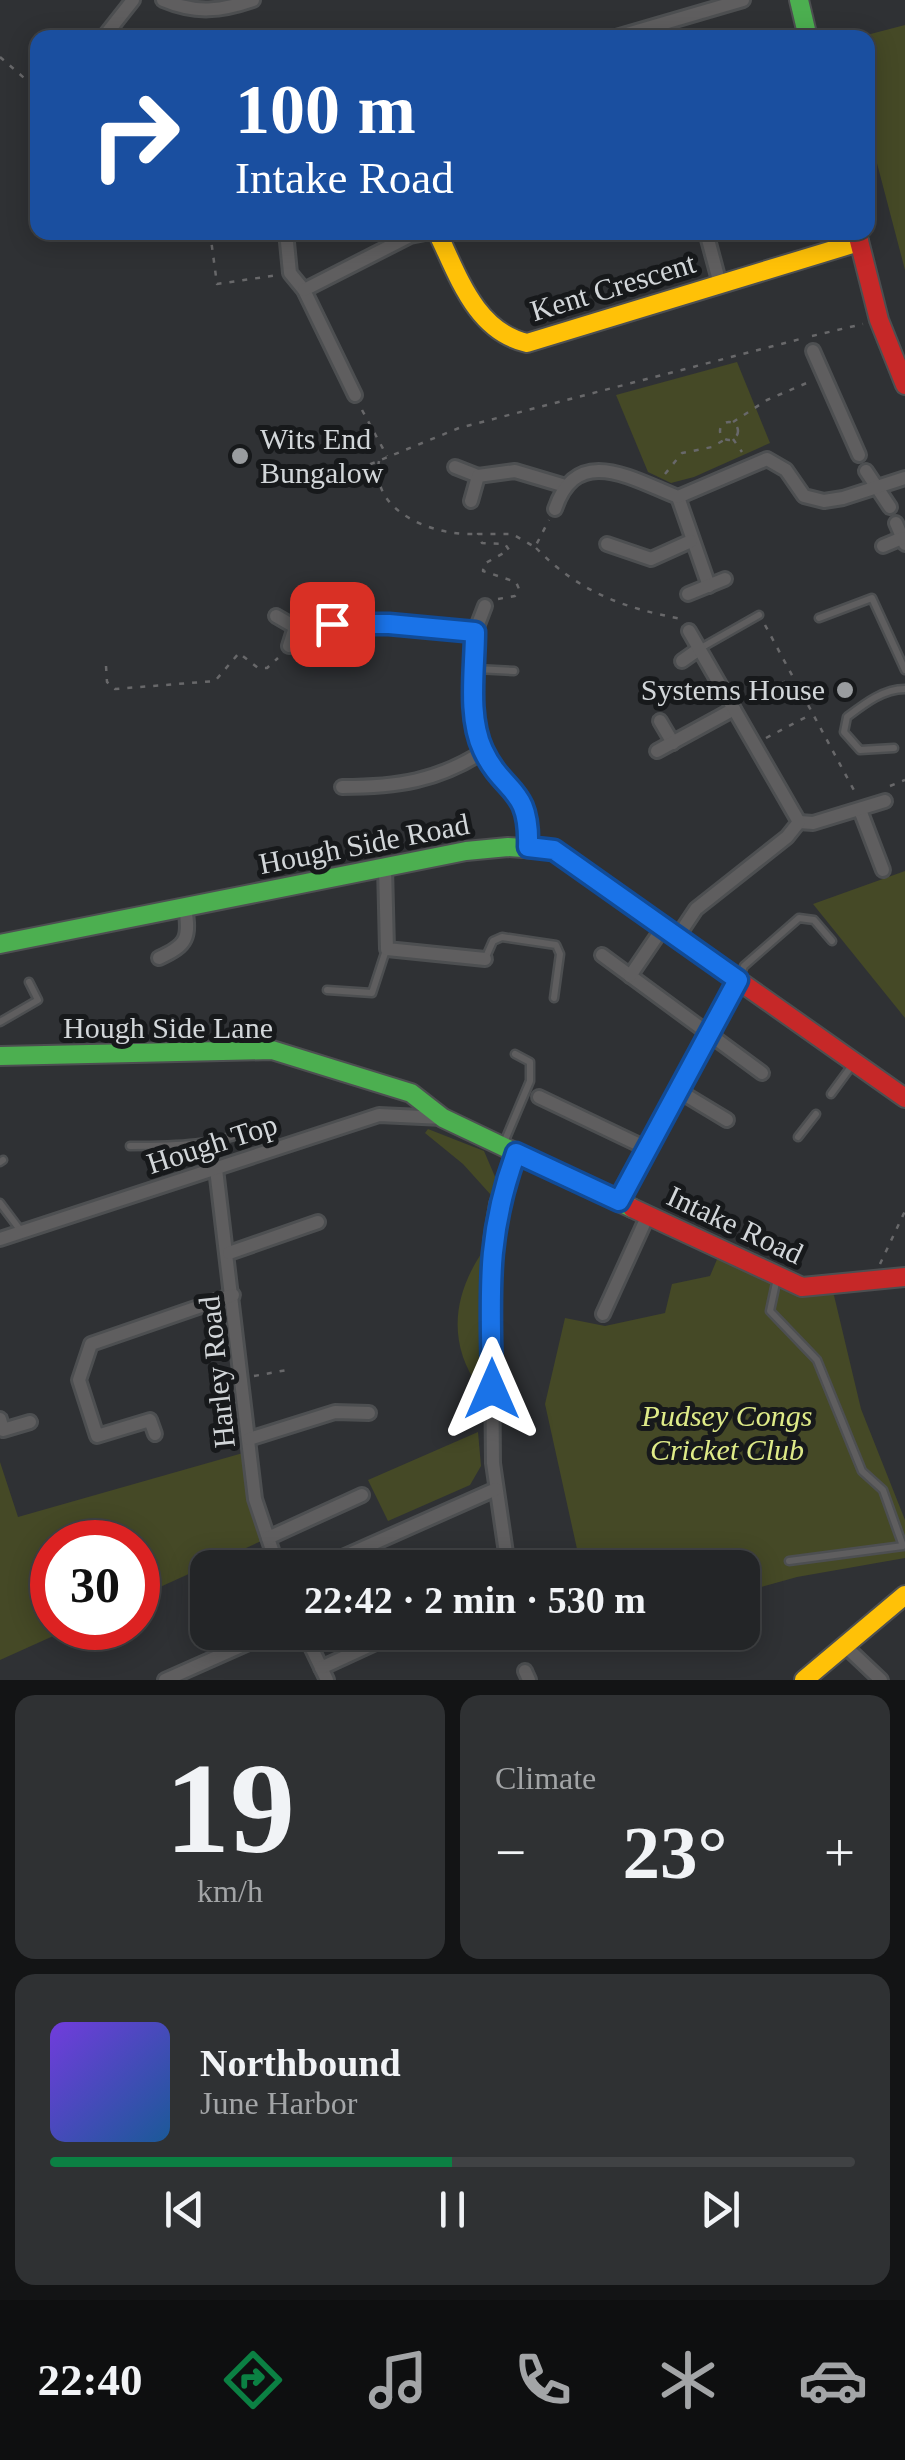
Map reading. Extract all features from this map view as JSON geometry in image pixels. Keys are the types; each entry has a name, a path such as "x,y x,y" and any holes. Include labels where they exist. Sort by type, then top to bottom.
{"street":[{"path":"109,30 133,0"},
{"path":"163,0 181,8 218,12 254,0"},
{"path":"653,30 743,0"},
{"path":"799,0 806,30"},
{"path":"287,240 290,273 304,290 355,395"},
{"path":"304,290 402,240"},
{"name":"Kent Crescent","path":"438,240 467,291 498,334 510,342 526,342 720,284 849,240"},
{"path":"708,240 720,284"},
{"path":"859,240 878,320 905,385"},
{"path":"813,351 859,456"},
{"path":"554,509 562,485 581,473 604,469 678,497 767,460 786,470 804,496 824,501 905,478"},
{"path":"455,466 478,476 515,471 562,485"},
{"path":"866,471 890,507"},
{"path":"471,500 478,476"},
{"path":"678,497 709,586"},
{"path":"883,546 904,541 896,523"},
{"path":"607,544 650,559 692,541"},
{"path":"688,594 725,579"},
{"path":"485,606 475,632 475,713 484,751 526,804 528,847"},
{"path":"276,616 295,628"},
{"path":"290,646 295,628 304,621 475,632"},
{"path":"690,631 798,822"},
{"path":"682,660 699,649"},
{"path":"658,751 734,709"},
{"path":"660,721 672,742"},
{"path":"342,787 418,783 451,772 484,751"},
{"path":"798,822 813,823 886,801"},
{"path":"860,810 883,870"},
{"path":"630,976 671,931 787,836 798,822"},
{"name":"Hough Side Road","path":"0,944 466,851 528,847 554,850 905,1098"},
{"path":"386,867 386,949 484,958"},
{"path":"159,958 186,944 189,937 185,907"},
{"path":"602,955 762,1073"},
{"path":"619,1201 738,980"},
{"name":"Hough Side Lane","path":"0,1056 272,1050 410,1093 443,1118"},
{"path":"679,1090 727,1120"},
{"path":"539,1097 648,1149"},
{"name":"Hough Top","path":"0,1239 378,1115 443,1118"},
{"name":"Intake Road","path":"443,1118 802,1287 905,1278"},
{"path":"506,1550 496,1490 491,1241 509,1150"},
{"name":"Harley Road","path":"216,1169 256,1500 272,1550"},
{"path":"603,1314 648,1215"},
{"path":"229,1253 318,1222"},
{"path":"155,1434 150,1420 98,1436 78,1380 91,1344 234,1295"},
{"path":"248,1439 334,1412 369,1413"},
{"path":"0,1419 3,1430 30,1422"},
{"path":"359,1550 496,1490"},
{"path":"268,1538 362,1495"},
{"path":"804,1680 905,1595"},
{"path":"845,1646 881,1680"},
{"path":"164,1680 232,1650"},
{"path":"313,1650 324,1674 367,1650"}],"lane":[{"path":"819,618 872,598 905,670"},
{"path":"699,649 759,614"},
{"path":"474,669 514,671"},
{"path":"894,748 860,750 844,732 847,717 858,708 895,689 905,689"},
{"path":"738,980 744,966 793,921 814,920 832,942"},
{"path":"484,958 492,941 502,937 556,945 560,954 554,998"},
{"path":"327,990 372,993 386,949"},
{"path":"0,1022 38,1000 29,982"},
{"path":"509,1150 532,1075 530,1062 515,1054"},
{"path":"831,1094 854,1063"},
{"path":"798,1138 816,1114"},
{"path":"130,1146 186,1146 231,1140 259,1128"},
{"path":"231,1140 238,1162"},
{"path":"0,1204 22,1232"},
{"path":"777,1278 770,1310 817,1360 862,1470 883,1490 903,1546 789,1562"}],"path":[{"path":"0,58 30,83"},
{"path":"211,240 217,284 290,273"},
{"path":"299,474 310,484 324,483 459,428 878,320"},
{"path":"724,440 722,426 767,400 824,376"},
{"path":"355,395 387,456"},
{"path":"733,422 733,439 752,466"},
{"path":"658,489 676,456 733,439"},
{"path":"379,460 376,478 390,508 452,535 512,534 535,546 560,573 584,588 612,603 684,619 690,631"},
{"path":"535,546 554,509"},
{"path":"478,534 482,544 505,544 509,550 484,564 484,571 516,582 519,589 515,596 492,598 485,606"},
{"path":"759,614 855,788 860,810"},
{"path":"106,666 108,682 116,689 197,685 215,681 239,653 258,668 267,668 290,646"},
{"path":"734,709 793,677"},
{"path":"754,744 813,713"},
{"path":"879,1280 880,1264 905,1211"},
{"path":"243,1378 286,1370"}],"green space":[{"path":"905,25 905,270 875,156 875,33"},
{"path":"737,362 770,443 694,477 671,483 648,472 616,395"},
{"path":"905,871 905,1018 813,904"},
{"path":"428,1129 484,1151 496,1179 491,1195 463,1164 425,1133"},
{"name":"Pudsey Congs Cricket Club","path":"721,1250 777,1278 832,1287 861,1409 905,1520 905,1558 760,1587 760,1550 577,1550 545,1404 565,1318 605,1326 665,1313 672,1284 710,1276"},
{"path":"483,1251 479,1388 462,1353 458,1319 465,1284"},
{"path":"478,1432 481,1466 470,1485 388,1521 368,1480"},
{"path":"250,1451 268,1538 242,1550 190,1550 190,1573 160,1587 160,1520 30,1520 30,1646 0,1660 0,1462 18,1517"}],"traffic: fast":[{"path":"799,0 806,30"},
{"path":"0,944 466,851 508,847 554,850 742,983"},
{"path":"0,1056 272,1050 411,1093 443,1118 632,1208"}],"traffic: slow":[{"path":"441,240 481,314 509,337 527,343 859,242"},
{"path":"804,1680 905,1595"}],"traffic: jam":[{"path":"859,240 879,320 905,385"},
{"path":"742,983 905,1098"},
{"path":"632,1208 802,1287 905,1277"}],"place":[{"name":"Wits End Bungalow","path":"240,456"},
{"name":"Systems House","path":"845,690"}],"route":[{"path":"332,624 389,624 475,632 475,713 479,737 492,763 526,804 528,847 554,850 738,980 619,1201 516,1153 497,1204 491,1241 492,1389"}]}
